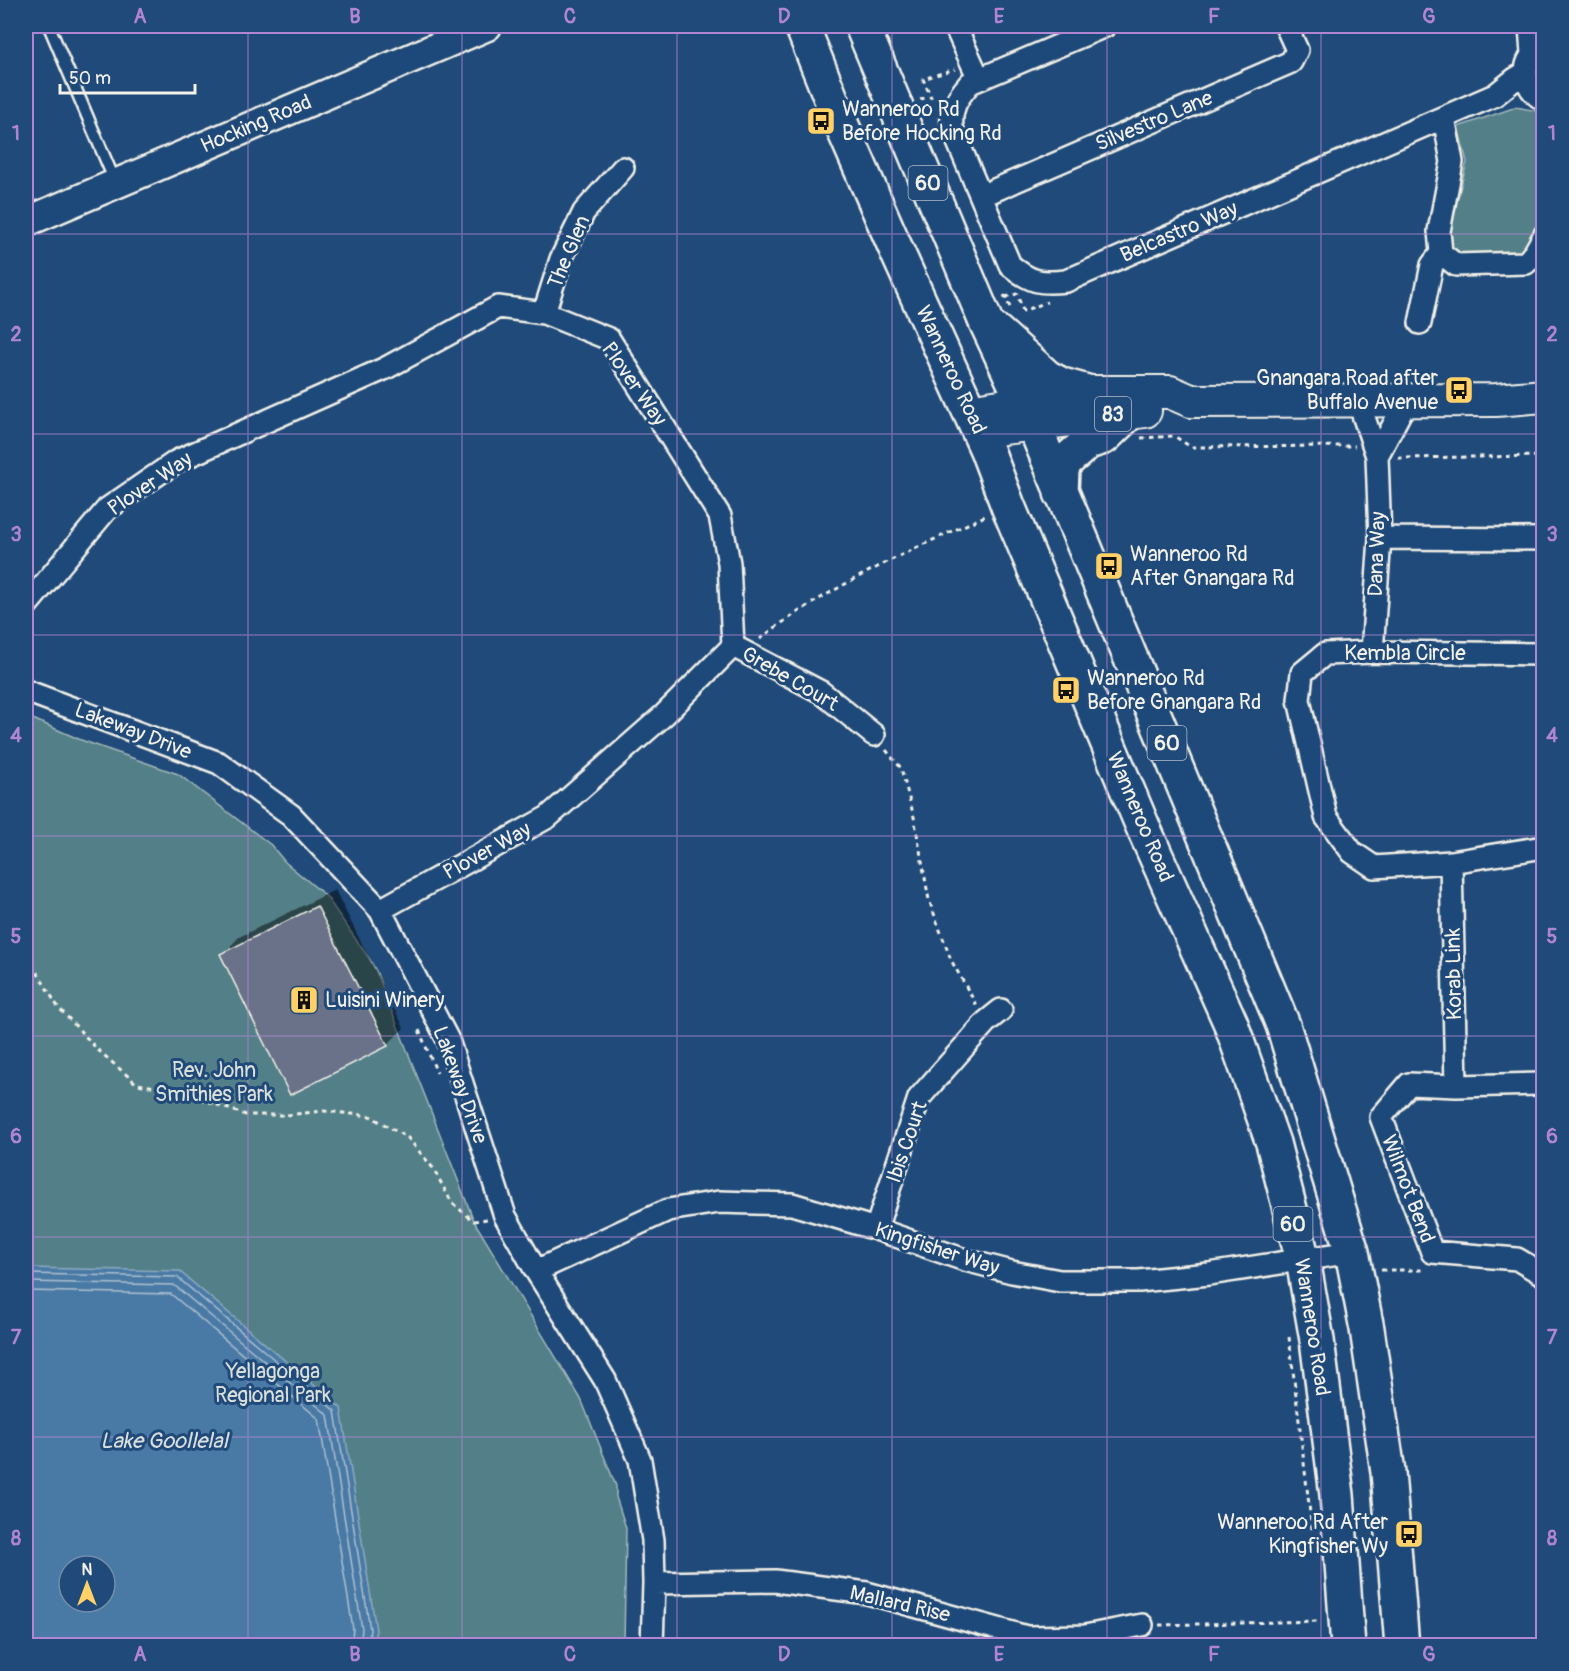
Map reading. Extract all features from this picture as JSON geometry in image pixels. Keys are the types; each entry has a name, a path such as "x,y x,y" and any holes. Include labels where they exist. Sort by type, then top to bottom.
{"highway":[{"name":"Wanneroo Road","path":"802,26 840,121 974,421 1143,828 1231,1024 1273,1143 1302,1260 1317,1340 1337,1495 1336,1637"},
{"name":"60","path":"862,26 986,322 1028,414 1283,1025 1352,1252 1367,1329 1389,1472 1402,1646"},
{"name":"83","path":"986,322 1047,377 1062,385 1087,392"},
{"path":"1061,493 1062,469 1074,452 1088,442 1132,425"}],"main road":[{"name":"83","path":"974,421 1028,414 1087,392 1170,392 1191,401 1496,400 1544,396"},
{"name":"83","path":"1496,400 1536,412 1544,412"},
{"name":"83","path":"1028,414 1132,425 1175,410 1191,401"}],"street":[{"name":"Hocking Road","path":"26,222 487,26"},
{"path":"955,26 975,72 1105,26"},
{"name":"Silvestro Lane","path":"981,196 1291,62 1297,50 1286,26"},
{"path":"1530,26 1535,73"},
{"name":"Belcastro Way","path":"975,72 970,83 954,101 952,128 1010,265 1024,278 1044,284 1066,281 1495,95 1535,73"},
{"path":"1419,323 1432,265 1441,253 1439,231 1452,162 1444,117"},
{"name":"The Glen","path":"544,313 561,259 584,212 623,168"},
{"path":"1441,253 1456,265 1526,264 1544,236"},
{"name":"Plover Way","path":"26,606 107,509 177,461 386,368 498,307 544,313 609,339 720,516 729,563 739,649 548,817 380,910"},
{"name":"Dana Way","path":"1358,400 1377,456 1380,538 1372,652"},
{"path":"1377,456 1407,400"},
{"path":"1380,538 1544,539"},
{"name":"Grebe Court","path":"739,649 821,692 873,735"},
{"name":"Kembla Circle","path":"1544,654 1372,652 1325,654 1302,673 1299,700 1326,817 1352,852 1374,867 1451,862 1544,847"},
{"name":"Lakeway Drive","path":"26,679 32,693 219,764 291,815 380,910 448,1040 505,1216 536,1271 605,1380 640,1460 653,1540 652,1646"},
{"name":"Korab Link","path":"1451,862 1456,1086"},
{"name":"Ibis Court","path":"876,1229 919,1098 993,1016"},
{"name":"Wilmot Bend","path":"1544,1084 1456,1086 1408,1084 1381,1117 1432,1252 1517,1259 1544,1275"},
{"name":"Kingfisher Way","path":"536,1271 668,1210 719,1202 792,1204 876,1229 965,1260 1060,1281 1139,1281 1209,1274 1352,1252"},
{"name":"Mallard Rise","path":"654,1583 775,1581 867,1593 1027,1636 1085,1636 1142,1625"}],"lane":[{"path":"49,26 116,184"}],"path":[{"path":"919,99 931,97 923,79 975,72"},
{"path":"1132,425 1174,436 1191,447 1358,446 1377,456 1544,456"},
{"path":"739,649 836,590 915,548 1008,506"},
{"path":"873,735 902,768 914,817 929,900 951,960 993,1016"},
{"path":"26,958 58,1007 98,1050 137,1084 175,1090 246,1114 286,1115 324,1111 370,1116 408,1138 433,1168 452,1203 474,1221 490,1218 486,1210"},
{"path":"416,1023 437,1074"},
{"path":"1289,1334 1314,1540"},
{"path":"1142,1625 1323,1620 1336,1637"}],"green space":[{"path":"1516,107 1543,112 1543,217 1531,244 1521,258 1459,258 1449,248 1449,232 1467,162 1458,127"},
{"name":"Yellagonga Regional Park","path":"26,716 81,740 178,774 271,845 285,862 326,896 370,960 474,1221 581,1399 616,1486 616,1497 626,1528 624,1645 26,1645"}],"water":[{"name":"Lake Goollelal","path":"26,1268 179,1271 341,1408 376,1630 373,1645 26,1645"}],"building":[{"name":"Luisini Winery","path":"317,906 388,1046 290,1095 220,954"}],"place":[{"name":"Wanneroo Rd Before Hocking Rd","path":"821,121"},
{"name":"Gnangara Road after Buffalo Avenue","path":"1459,390"},
{"name":"Wanneroo Rd After Gnangara Rd","path":"1109,566"},
{"name":"Wanneroo Rd Before Gnangara Rd","path":"1066,690"},
{"name":"Luisini Winery","path":"304,1000"},
{"name":"Wanneroo Rd After Kingfisher Wy","path":"1409,1534"}],"park label":[{"name":"Rev. John Smithies Park","path":"214,1082"}]}
